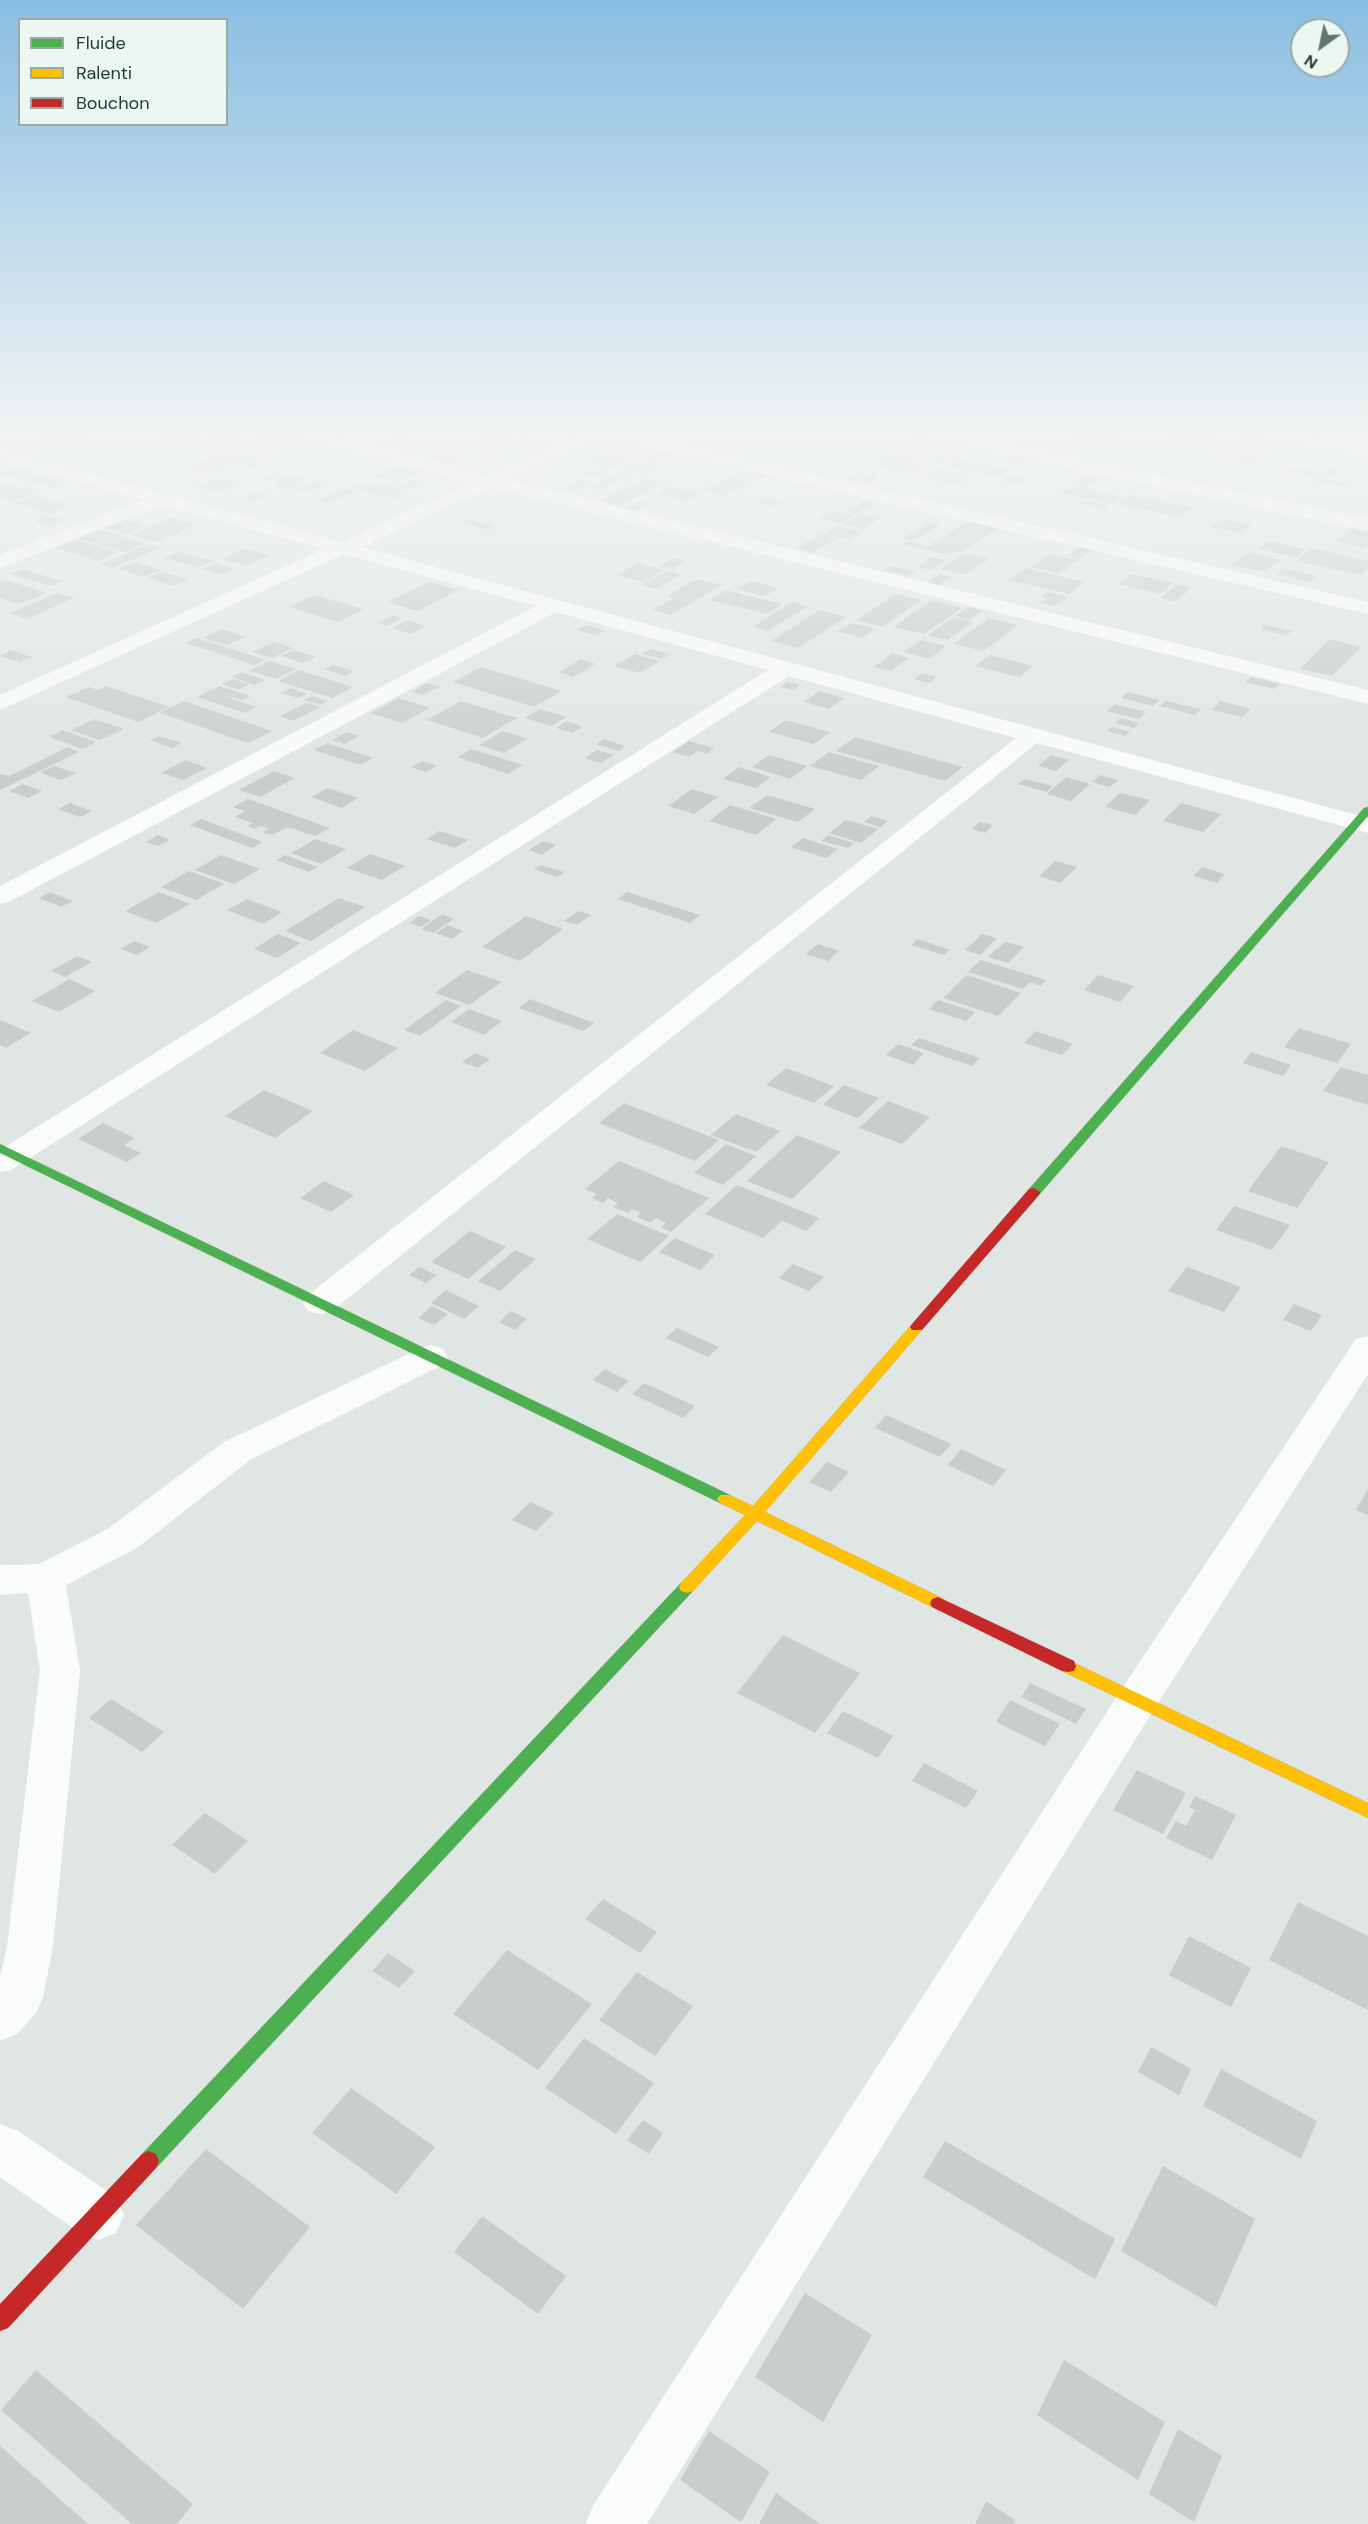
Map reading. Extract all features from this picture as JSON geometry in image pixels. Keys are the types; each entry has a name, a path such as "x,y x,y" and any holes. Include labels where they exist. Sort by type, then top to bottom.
{"street":[{"path":"0,562 27,552"},
{"path":"0,703 334,552"},
{"path":"0,2320 755,1514 1363,820 1032,736 350,552"},
{"path":"775,552 1368,697"},
{"path":"1124,552 1368,608"},
{"path":"0,896 552,606"},
{"path":"4,1155 784,669"},
{"path":"320,1303 1032,736"},
{"path":"4,1155 320,1303 1368,1811"},
{"path":"614,2524 1138,1699 1368,1347"},
{"path":"0,1580 45,1578 123,1539 237,1451 431,1357"},
{"path":"0,2019 19,1998 30,1946 60,1670 45,1578"},
{"path":"0,2148 98,2215"}],"building":[{"path":"68,552 118,552 98,561"},
{"path":"130,552 151,552 113,568 100,564"},
{"path":"178,552 213,561 199,567 163,558"},
{"path":"237,552 259,552 270,555 246,566 221,559"},
{"path":"934,552 954,552 948,555"},
{"path":"1073,552 1089,552 1079,559 1068,556"},
{"path":"1248,552 1280,560 1265,572 1232,565"},
{"path":"1271,552 1302,552 1296,557"},
{"path":"1307,552 1328,552 1368,561 1368,568 1360,575 1296,561"},
{"path":"964,553 989,559 965,575 940,569"},
{"path":"1050,554 1079,560 1059,574 1030,567"},
{"path":"932,557 946,560 931,570 918,567"},
{"path":"674,558 686,561 672,569 659,566"},
{"path":"134,562 161,570 144,577 117,569"},
{"path":"215,563 234,569 222,575 202,569"},
{"path":"638,563 664,570 643,582 617,575"},
{"path":"890,566 915,571 909,576 883,570"},
{"path":"1025,568 1085,582 1070,594 1009,580"},
{"path":"22,569 63,581 51,586 10,574"},
{"path":"1282,569 1318,576 1311,582 1276,574"},
{"path":"668,571 682,574 656,589 641,585"},
{"path":"161,572 188,579 173,586 147,578"},
{"path":"940,574 951,577 937,586 925,584"},
{"path":"1132,574 1173,583 1160,594 1118,584"},
{"path":"696,579 722,585 671,615 652,610 673,598 667,596"},
{"path":"6,580 47,593 19,604 0,598 0,582"},
{"path":"751,581 778,588 765,596 737,589"},
{"path":"430,582 459,590 417,611 387,602"},
{"path":"1178,584 1192,588 1174,602 1160,598"},
{"path":"726,590 783,604 767,614 710,600"},
{"path":"1047,592 1068,597 1055,606 1041,603 1048,598 1041,597"},
{"path":"57,593 74,598 27,619 10,613"},
{"path":"896,594 921,600 882,627 856,620"},
{"path":"314,595 364,609 338,622 288,607"},
{"path":"932,600 962,608 924,634 893,627"},
{"path":"792,602 808,606 768,631 753,627"},
{"path":"968,607 983,611 969,620 955,616"},
{"path":"820,610 846,617 798,648 771,641"},
{"path":"392,615 402,618 387,626 378,623"},
{"path":"953,617 973,622 948,640 928,635"},
{"path":"989,618 1018,625 983,651 953,644"},
{"path":"408,620 426,626 410,634 392,628"},
{"path":"852,623 875,628 862,638 838,631"},
{"path":"586,625 605,631 597,635 577,630"},
{"path":"1266,625 1292,631 1287,635 1261,630"},
{"path":"221,629 245,637 227,645 203,638"},
{"path":"197,638 265,660 254,665 186,643"},
{"path":"1330,639 1362,647 1332,676 1300,669"},
{"path":"921,640 946,646 929,659 903,652"},
{"path":"274,642 293,648 272,658 252,652"},
{"path":"651,649 671,654 662,659 642,654"},
{"path":"10,650 32,657 20,662 0,656"},
{"path":"293,650 316,657 303,663 281,656"},
{"path":"893,653 909,658 891,671 874,667"},
{"path":"635,654 660,661 640,673 614,666"},
{"path":"990,655 1033,666 1019,677 975,666"},
{"path":"581,659 596,664 573,677 559,672"},
{"path":"269,661 296,669 276,679 249,671"},
{"path":"333,665 354,671 345,676 324,669"},
{"path":"481,667 562,691 534,707 453,682"},
{"path":"299,670 353,687 332,698 278,681"},
{"path":"241,672 265,680 255,685 232,677"},
{"path":"922,673 937,677 929,683 914,679"},
{"path":"1251,677 1280,684 1274,689 1245,682"},
{"path":"233,679 249,684 238,690 222,684"},
{"path":"787,682 801,685 793,690 780,687"},
{"path":"427,683 439,687 423,695 412,692"},
{"path":"106,686 169,707 138,722 66,697 89,687 98,690"},
{"path":"219,686 251,696 243,700 221,695 256,707 245,713 197,697"},
{"path":"291,688 307,694 298,698 281,693"},
{"path":"819,691 844,698 829,709 804,702"},
{"path":"1128,692 1159,700 1153,706 1121,698"},
{"path":"312,696 328,701 320,705 304,700"},
{"path":"399,698 430,708 402,723 371,713"},
{"path":"184,701 272,731 248,743 160,713"},
{"path":"461,701 517,718 483,738 427,720"},
{"path":"1166,701 1201,709 1195,715 1160,706"},
{"path":"1221,701 1251,709 1242,717 1211,710"},
{"path":"306,703 320,707 293,721 280,716"},
{"path":"1115,704 1146,712 1138,719 1106,711"},
{"path":"540,709 567,717 551,726 525,718"},
{"path":"1121,718 1139,723 1134,728 1115,723"},
{"path":"95,719 124,729 99,740 71,730"},
{"path":"786,720 830,732 814,744 769,732"},
{"path":"566,721 583,727 572,733 556,728"},
{"path":"1112,727 1130,732 1125,736 1107,731"},
{"path":"63,730 96,742 82,749 49,737"},
{"path":"503,731 527,739 504,753 479,745"},
{"path":"347,732 359,736 344,744 332,740"},
{"path":"159,736 181,743 172,748 150,740"},
{"path":"855,737 963,767 945,781 836,751"},
{"path":"604,739 625,746 618,751 596,744"},
{"path":"689,741 714,748 707,754 698,751 689,757 673,752"},
{"path":"327,743 373,758 361,765 314,750"},
{"path":"68,747 79,752 0,790 0,774 9,776"},
{"path":"472,749 523,765 508,774 457,757"},
{"path":"597,750 614,755 600,763 585,758"},
{"path":"829,752 879,766 861,780 810,766"},
{"path":"769,755 807,766 790,779 752,767"},
{"path":"1051,755 1069,760 1056,771 1038,766"},
{"path":"186,760 207,768 183,780 161,773"},
{"path":"422,761 437,766 426,772 411,767"},
{"path":"54,766 76,773 61,780 40,772"},
{"path":"739,767 771,777 756,788 723,779"},
{"path":"274,771 295,778 260,797 239,790"},
{"path":"1100,775 1118,780 1110,787 1092,782"},
{"path":"1066,777 1090,784 1071,801 1047,794"},
{"path":"1025,779 1053,786 1047,792 1018,784"},
{"path":"23,784 42,791 28,798 9,791"},
{"path":"328,788 358,798 342,808 311,797"},
{"path":"692,789 718,797 694,814 668,806"},
{"path":"1120,793 1150,800 1135,815 1105,807"},
{"path":"767,795 815,809 798,822 749,808"},
{"path":"248,799 330,828 315,836 288,827 272,835 263,832 269,829 261,826 255,829 247,826 253,823 235,817 245,811 233,807"},
{"path":"70,803 92,811 80,817 58,809"},
{"path":"1181,803 1221,814 1203,832 1163,821"},
{"path":"730,805 777,819 756,835 709,821"},
{"path":"872,816 888,821 880,827 864,822"},
{"path":"201,819 263,842 252,848 190,825"},
{"path":"846,820 878,829 861,843 829,833"},
{"path":"980,822 993,825 985,833 972,829"},
{"path":"439,831 468,840 455,848 427,839"},
{"path":"158,835 170,840 158,846 146,842"},
{"path":"828,835 854,843 848,848 821,841"},
{"path":"803,838 838,849 826,858 791,847"},
{"path":"316,839 346,849 321,864 291,853"},
{"path":"543,841 556,845 542,855 529,850"},
{"path":"370,854 405,866 382,880 347,868"},
{"path":"221,855 260,869 234,884 195,870"},
{"path":"285,855 318,867 309,872 276,860"},
{"path":"1055,861 1077,867 1060,883 1039,876"},
{"path":"541,865 564,872 557,877 534,869"},
{"path":"1202,867 1225,874 1217,883 1193,876"},
{"path":"189,871 224,884 196,900 161,887"},
{"path":"50,892 73,901 61,907 39,898"},
{"path":"159,892 190,904 156,923 125,911"},
{"path":"627,892 700,915 690,923 618,899"},
{"path":"339,898 365,907 311,941 285,931"},
{"path":"247,899 282,912 263,924 227,910"},
{"path":"578,911 591,915 577,925 564,921"},
{"path":"442,914 454,919 433,933 421,929"},
{"path":"419,916 431,920 421,927 409,923"},
{"path":"526,916 563,929 520,961 482,947"},
{"path":"448,925 463,931 452,939 436,933"},
{"path":"278,934 301,943 277,958 254,949"},
{"path":"982,934 997,938 980,955 965,950"},
{"path":"918,939 950,950 944,955 911,945"},
{"path":"134,941 150,947 137,955 121,949"},
{"path":"1005,942 1024,947 1008,963 988,957"},
{"path":"818,944 839,951 828,961 806,954"},
{"path":"77,956 92,962 65,977 51,971"},
{"path":"981,960 1046,980 1041,986 1030,982 1023,989 968,972"},
{"path":"467,970 502,982 469,1005 435,993"},
{"path":"967,975 1021,993 998,1016 943,998"},
{"path":"1098,975 1134,986 1120,1002 1084,990"},
{"path":"69,979 95,991 59,1012 32,1001"},
{"path":"530,999 594,1023 583,1031 519,1008"},
{"path":"446,1000 461,1006 420,1036 404,1030"},
{"path":"938,1000 975,1012 966,1021 929,1009"},
{"path":"469,1009 502,1021 484,1035 451,1022"},
{"path":"0,1020 31,1033 6,1048 0,1045"},
{"path":"1299,1028 1351,1044 1337,1063 1284,1047"},
{"path":"353,1030 398,1048 365,1071 320,1053"},
{"path":"1036,1031 1073,1044 1062,1055 1024,1043"},
{"path":"919,1038 980,1058 972,1066 911,1045"},
{"path":"898,1044 924,1053 913,1065 886,1055"},
{"path":"1251,1052 1291,1065 1283,1076 1243,1063"},
{"path":"475,1053 490,1059 478,1068 462,1062"},
{"path":"1341,1067 1368,1075 1368,1105 1323,1091"},
{"path":"786,1068 834,1086 814,1103 766,1085"},
{"path":"844,1085 879,1098 858,1118 823,1105"},
{"path":"264,1090 313,1111 275,1138 225,1116"},
{"path":"888,1101 930,1117 902,1144 859,1128"},
{"path":"624,1103 719,1140 695,1161 599,1123"},
{"path":"736,1114 780,1131 756,1152 711,1135"},
{"path":"103,1123 135,1138 124,1145 141,1153 127,1162 78,1139"},
{"path":"797,1135 841,1152 792,1199 747,1181"},
{"path":"726,1144 756,1156 723,1185 694,1173"},
{"path":"1281,1146 1329,1162 1297,1208 1248,1191"},
{"path":"619,1161 709,1198 671,1232 661,1227 666,1223 656,1218 651,1223 637,1217 641,1213 632,1209 628,1213 613,1207 618,1203 608,1198 603,1203 592,1198 597,1194 585,1189"},
{"path":"324,1181 354,1195 331,1212 300,1198"},
{"path":"737,1185 819,1218 806,1231 782,1221 763,1238 705,1214"},
{"path":"1234,1206 1290,1225 1272,1250 1216,1230"},
{"path":"617,1214 669,1236 640,1262 587,1239"},
{"path":"470,1231 506,1247 468,1279 431,1262"},
{"path":"675,1238 715,1255 700,1270 659,1252"},
{"path":"515,1250 536,1259 500,1291 478,1281"},
{"path":"793,1264 824,1277 809,1291 779,1278"},
{"path":"419,1267 437,1275 426,1283 409,1275"},
{"path":"1187,1267 1241,1287 1224,1312 1168,1291"},
{"path":"446,1290 479,1306 464,1319 431,1303"},
{"path":"1294,1304 1322,1315 1311,1331 1283,1320"},
{"path":"432,1306 448,1314 434,1325 418,1318"},
{"path":"511,1311 527,1319 515,1330 499,1322"},
{"path":"677,1328 719,1347 708,1357 666,1338"},
{"path":"605,1369 629,1381 617,1392 593,1380"},
{"path":"644,1383 695,1406 683,1418 632,1394"},
{"path":"886,1415 951,1444 940,1457 875,1428"},
{"path":"961,1449 1006,1470 993,1486 948,1465"},
{"path":"827,1462 849,1472 831,1492 809,1482"},
{"path":"1368,1489 1368,1515 1356,1510"},
{"path":"530,1502 554,1513 536,1531 512,1520"},
{"path":"783,1635 860,1673 815,1733 737,1693"},
{"path":"1030,1683 1086,1709 1076,1724 1021,1697"},
{"path":"111,1699 164,1732 142,1752 89,1718"},
{"path":"1010,1700 1060,1724 1045,1746 996,1722"},
{"path":"843,1711 893,1736 878,1758 827,1733"},
{"path":"924,1763 978,1791 966,1808 912,1781"},
{"path":"1137,1770 1186,1793 1163,1834 1113,1810"},
{"path":"1195,1796 1236,1815 1212,1860 1166,1838 1176,1821 1186,1826 1195,1810 1189,1807"},
{"path":"205,1813 248,1841 215,1874 172,1845"},
{"path":"603,1899 657,1932 640,1953 585,1919"},
{"path":"1298,1902 1368,1936 1368,2010 1269,1960"},
{"path":"1189,1936 1251,1968 1231,2007 1169,1975"},
{"path":"507,1950 592,2004 538,2070 453,2014"},
{"path":"388,1953 415,1971 399,1988 372,1971"},
{"path":"637,1972 693,2006 655,2056 599,2020"},
{"path":"584,2038 654,2083 616,2134 545,2088"},
{"path":"1151,2047 1191,2069 1179,2095 1138,2072"},
{"path":"1221,2069 1317,2121 1301,2159 1203,2106"},
{"path":"351,2088 435,2147 396,2194 312,2133"},
{"path":"643,2120 663,2133 649,2154 627,2140"},
{"path":"945,2141 1115,2239 1095,2279 923,2177"},
{"path":"206,2149 310,2227 243,2309 136,2225"},
{"path":"1163,2166 1255,2219 1216,2307 1121,2251"},
{"path":"482,2216 566,2276 538,2314 454,2252"},
{"path":"805,2293 872,2335 823,2422 755,2377"},
{"path":"1064,2360 1165,2422 1138,2480 1037,2415"},
{"path":"36,2370 193,2504 177,2524 132,2524 1,2410"},
{"path":"1178,2429 1222,2456 1194,2522 1149,2494"},
{"path":"709,2431 770,2472 741,2522 680,2480"},
{"path":"0,2446 88,2524 0,2524"},
{"path":"776,2493 820,2524 759,2524"},
{"path":"986,2501 1015,2520 1013,2524 975,2524"}],"traffic: fast":[{"path":"1034,1192 1368,810"},
{"path":"0,1148 725,1499"},
{"path":"149,2161 687,1587"}],"traffic: slow":[{"path":"687,1587 755,1514 917,1327"},
{"path":"725,1499 938,1603"},
{"path":"1068,1666 1368,1811"}],"traffic: jam":[{"path":"917,1327 1034,1192"},
{"path":"938,1603 1068,1666"},
{"path":"0,2320 149,2161"}]}
